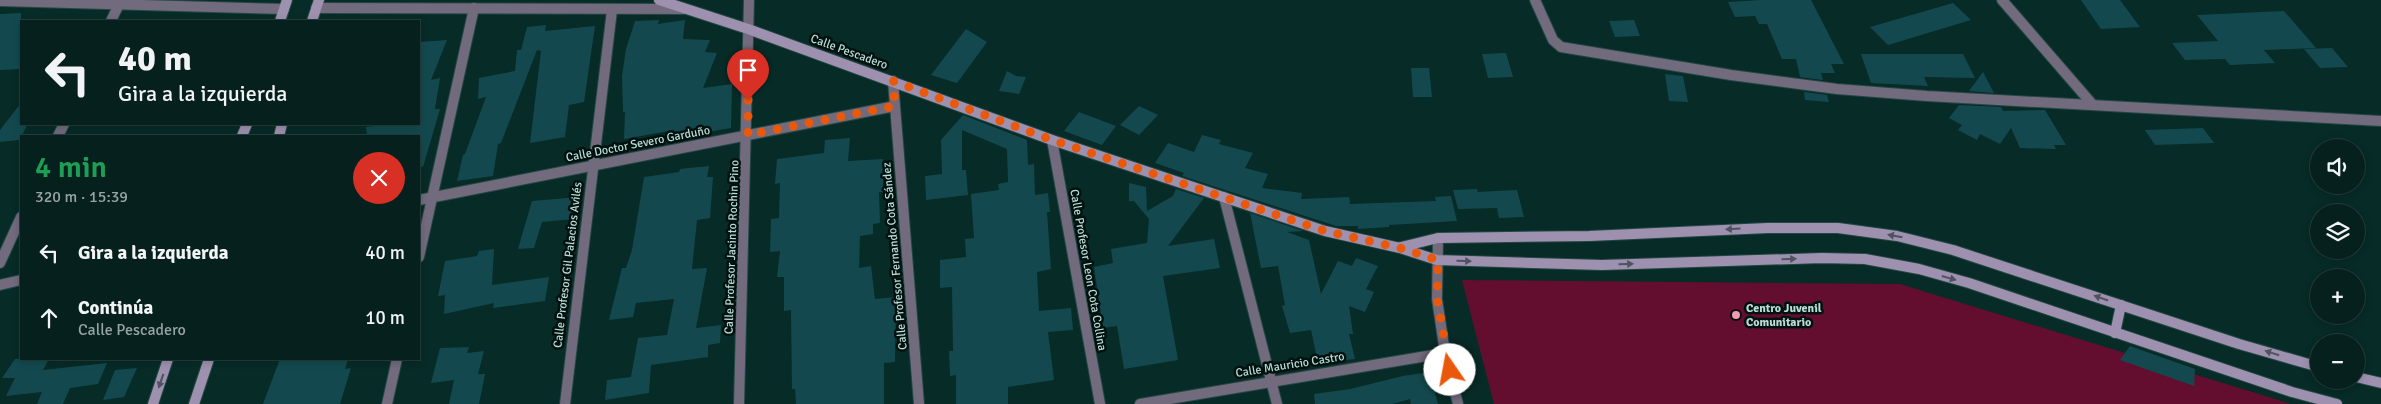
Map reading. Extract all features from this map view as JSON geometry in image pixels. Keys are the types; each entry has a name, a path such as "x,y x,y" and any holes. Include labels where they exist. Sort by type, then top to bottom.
{"street":[{"path":"0,0 286,4 280,20"},
{"name":"Calle Pescadero","path":"659,0 748,29 1052,140 1325,231 1400,248 1438,260 1602,265 1822,258 1865,260 1919,269 1969,283 2292,392 2337,404"},
{"name":"Calle Profesor Jacinto Rochin Pino","path":"739,404 748,135 749,0"},
{"path":"1535,0 1556,44 1568,48 1731,75 1837,89 2381,121"},
{"path":"2002,0 2093,105"},
{"path":"111,20 120,2"},
{"path":"312,20 318,4 612,10 685,9"},
{"path":"420,252 474,8"},
{"name":"Calle Profesor Gil Palacios Avilés","path":"565,404 612,10"},
{"path":"893,81 895,106"},
{"name":"Calle Doctor Severo Garduño","path":"420,200 895,106"},
{"name":"Calle Profesor Fernando Cota Sández","path":"895,106 920,404"},
{"name":"Calle Profesor Leon Cota Collina","path":"1052,140 1100,404"},
{"path":"1224,197 1277,404"},
{"path":"0,263 20,219"},
{"path":"1400,248 1438,238 1589,236 1768,228 1838,228 1897,236 1953,250 2310,364"},
{"path":"1438,238 1437,299 1445,353 1458,404"},
{"path":"0,285 20,280"},
{"path":"2115,333 2121,305"},
{"name":"Calle Mauricio Castro","path":"1140,404 1445,353"},
{"path":"153,404 168,360"},
{"path":"194,404 209,360"},
{"path":"387,404 397,360"},
{"path":"2365,379 2381,383"}],"shaded area":[{"name":"Centro Juvenil Comunitario","path":"1462,280 1900,284 2291,404 1494,404"}],"building":[{"path":"1811,0 1844,64 1831,64 1835,73 1821,73 1823,80 1800,77 1796,59 1782,59 1767,24 1759,24 1755,16 1735,17 1728,2"},
{"path":"2081,0 2120,0 2140,27 2101,29"},
{"path":"1953,3 1971,20 1888,45 1870,27"},
{"path":"2284,11 2316,48 2264,50 2275,63 2230,65 2225,59 2185,60 2172,43 2218,41 2197,15"},
{"path":"21,13 20,69 0,70 0,14"},
{"path":"659,20 658,24 685,20 683,39 710,40 705,52 717,53 703,88 732,84 731,128 674,138 674,130 624,139 625,112 623,112 622,76 626,49 635,21"},
{"path":"1634,20 1640,36 1615,37 1609,21"},
{"path":"546,25 545,31 595,26 584,102 569,105 565,137 530,143 541,51 537,50 501,143 498,144 493,176 457,181 463,155 486,97 478,99 479,78 515,71 517,50 521,50 527,27"},
{"path":"966,29 987,42 957,83 931,75"},
{"path":"447,40 431,80 440,78 435,109 440,109 423,167 420,166 420,135 367,135 366,127 420,125 420,42"},
{"path":"2332,48 2348,67 2320,68 2304,49"},
{"path":"1506,53 1513,77 1488,78 1482,54"},
{"path":"1861,54 1963,54 1975,78 1924,77 1928,86 1871,83"},
{"path":"1411,68 1429,68 1432,97 1413,97"},
{"path":"1007,71 1016,76 1026,77 1019,94 999,91"},
{"path":"1983,72 1994,93 1969,91"},
{"path":"1665,74 1683,76 1688,102 1669,101"},
{"path":"1804,92 1827,95 1829,102 1805,100"},
{"path":"20,104 20,125 27,125 20,135 19,140 0,142 0,130"},
{"path":"1959,105 2001,107 2003,111 2045,110 2066,145 2054,145 2056,149 2020,148 2011,128 2000,144 1980,134 1977,140 1958,130 1962,125 1949,118"},
{"path":"1139,106 1158,115 1139,135 1120,125"},
{"path":"1079,112 1116,126 1102,145 1064,131"},
{"path":"963,115 1027,140 1028,165 1034,164 1035,195 1048,193 1050,212 1047,212 1051,269 1037,272 1039,311 1071,308 1073,330 1048,332 1054,380 1008,387 1008,404 956,404 956,375 950,376 949,351 953,351 952,287 940,288 940,260 966,257 965,239 974,238 971,194 999,190 998,184 1008,182 1007,149 962,130 962,170 966,170 968,195 926,200 925,176 942,174 941,140"},
{"path":"2203,128 2214,143 2155,145 2145,130"},
{"path":"1202,135 1221,140 1219,144 1253,153 1245,168 1268,174 1262,188 1302,193 1301,199 1349,197 1350,204 1436,201 1435,197 1451,196 1457,221 1358,229 1358,226 1336,226 1182,176 1184,173 1155,163 1168,143 1194,152"},
{"path":"850,138 848,161 883,159 883,192 879,192 880,223 873,224 873,234 860,236 859,268 871,266 875,299 896,297 895,362 884,363 884,404 796,404 795,389 792,389 791,310 784,311 784,277 777,277 780,251 770,252 771,219 779,218 780,183 775,184 777,159 824,153 825,140"},
{"path":"709,166 707,177 713,177 710,218 697,220 692,269 707,268 696,328 721,325 720,343 708,345 708,357 651,365 649,393 605,400 607,380 631,377 638,338 667,335 674,299 636,303 633,317 609,320 622,268 626,268 632,250 644,177 679,172 680,169"},
{"path":"1129,183 1146,187 1147,211 1173,196 1176,189 1204,198 1168,246 1214,239 1220,268 1163,276 1178,360 1124,369 1117,326 1103,328 1094,267 1113,263 1111,249 1147,243 1149,219 1134,201 1129,201"},
{"path":"1477,189 1478,192 1517,190 1524,217 1499,218 1497,208 1458,209 1453,190"},
{"path":"579,197 574,219 542,222 534,248 518,249 532,201"},
{"path":"1250,213 1303,231 1287,232 1309,240 1321,294 1338,261 1352,266 1356,258 1378,266 1366,289 1374,292 1365,312 1349,306 1353,334 1349,334 1355,359 1318,363 1311,330 1290,333 1282,306 1285,305 1278,266 1261,268"},
{"path":"494,249 492,285 549,277 545,301 493,308 494,303 444,314 445,295 438,296 445,261 477,256 479,251"},
{"path":"2130,346 2195,369 2194,386 2120,360"},
{"path":"469,347 467,353 484,351 478,374 485,374 479,404 449,404 454,380 431,383 440,348"},
{"path":"15,359 48,360 43,370 107,363 98,384 70,388 63,404 37,404 42,392 6,396 15,378 2,378"},
{"path":"280,360 348,360 345,369 351,368 340,404 263,404"},
{"path":"137,368 124,397 103,400 115,370"},
{"path":"1429,372 1438,404 1411,404 1410,399 1392,404 1315,404 1314,394 1350,389 1403,376"}],"place":[{"name":"Centro Juvenil Comunitario","path":"1736,315"}],"route":[{"path":"748,100 748,135 895,106 893,81 1052,140 1325,231 1400,248 1438,260 1437,299 1445,353 1450,370"}]}
